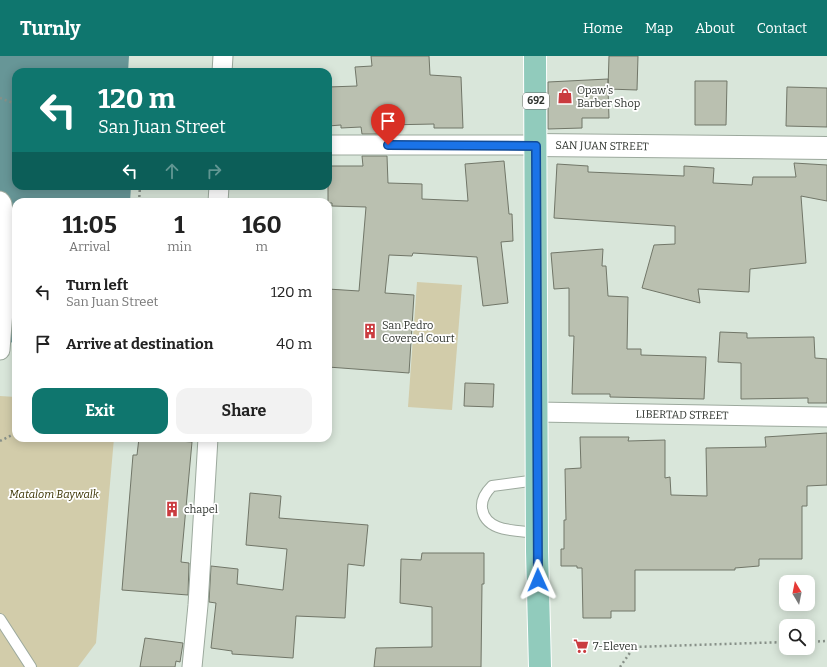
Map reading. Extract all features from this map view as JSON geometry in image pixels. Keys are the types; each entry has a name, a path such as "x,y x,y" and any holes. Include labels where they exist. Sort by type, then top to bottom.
{"main road":[{"name":"692","path":"535,56 537,533 540,667"}],"street":[{"path":"222,68 223,56"},
{"name":"SAN JUAN STREET","path":"332,145 827,148"},
{"path":"0,201 2,204 8,246 0,350"},
{"name":"LIBERTAD STREET","path":"537,412 827,417"},
{"path":"192,667 198,605 208,442"}],"lane":[{"path":"537,480 492,486 483,498 482,504 483,513 487,521 494,527 537,533"},
{"path":"0,619 31,667"}],"path":[{"path":"0,98 12,102"},
{"path":"0,441 12,435"},
{"path":"815,642 827,641"},
{"path":"620,667 634,647 779,642"}],"green space":[{"path":"417,282 462,285 452,410 408,407"},
{"name":"Matalom Baywalk","path":"0,396 12,397 12,442 114,442 96,643 78,667 0,667"}],"water":[{"path":"0,56 129,56 128,68 12,68 12,190 131,190 130,198 12,198 12,342 0,351"}],"building":[{"path":"371,56 429,56 430,75 461,77 463,128 434,128 434,124 386,125 386,134 362,134 361,127 341,128 341,125 332,126 332,87 357,86 355,67 372,66"},
{"path":"609,56 638,56 637,90 608,89 609,118 582,118 582,128 548,129 548,82 608,79 608,88"},
{"path":"695,81 727,81 726,125 695,125"},
{"path":"787,87 827,88 827,127 786,126"},
{"path":"362,156 387,156 388,183 422,184 422,199 468,201 465,164 504,161 509,214 512,214 513,241 501,242 508,303 483,306 477,257 413,253 412,256 389,255 385,293 414,295 409,373 332,367 332,289 359,291 366,207 332,206 332,198 328,198 328,190 332,190 332,166 363,166"},
{"path":"794,163 827,165 827,201 801,196 806,263 750,269 749,292 698,289 700,303 642,288 654,245 675,244 675,226 554,218 557,164 588,166 588,172 684,176 684,166 714,168 713,183 752,185 753,177 796,177"},
{"path":"603,249 602,266 606,266 608,296 628,297 627,349 641,349 641,355 706,357 704,399 610,397 610,394 572,394 574,336 569,336 569,288 554,289 551,253"},
{"path":"720,332 747,333 747,338 814,337 815,358 827,359 827,403 808,403 808,398 741,399 741,363 718,362"},
{"path":"465,383 494,384 493,407 464,406"},
{"path":"827,433 827,485 807,486 807,506 802,506 802,559 759,559 759,566 735,568 735,570 635,570 635,611 611,611 611,618 583,618 582,568 577,568 577,566 561,566 561,549 564,549 564,520 566,520 565,469 581,468 580,437 629,437 628,441 665,440 665,478 670,477 671,495 707,496 706,448 766,447 765,437"},
{"path":"139,442 192,442 181,562 189,563 188,595 122,590 133,455 137,455"},
{"path":"250,493 281,496 279,518 368,525 364,566 348,564 345,618 296,616 293,658 232,654 232,651 211,648 216,603 209,602 211,566 238,569 237,584 283,590 287,549 246,545"},
{"path":"422,553 484,553 481,667 374,667 376,648 432,647 432,607 400,603 401,559 421,560"},
{"path":"145,638 183,643 180,662 176,661 175,667 140,667"}],"place":[{"name":"Opaw's Barber Shop","path":"565,96"},
{"name":"San Pedro Covered Court","path":"370,331"},
{"name":"chapel","path":"172,509"},
{"name":"7-Eleven","path":"581,646"}],"route":[{"path":"388,145 536,146 538,580"}]}
